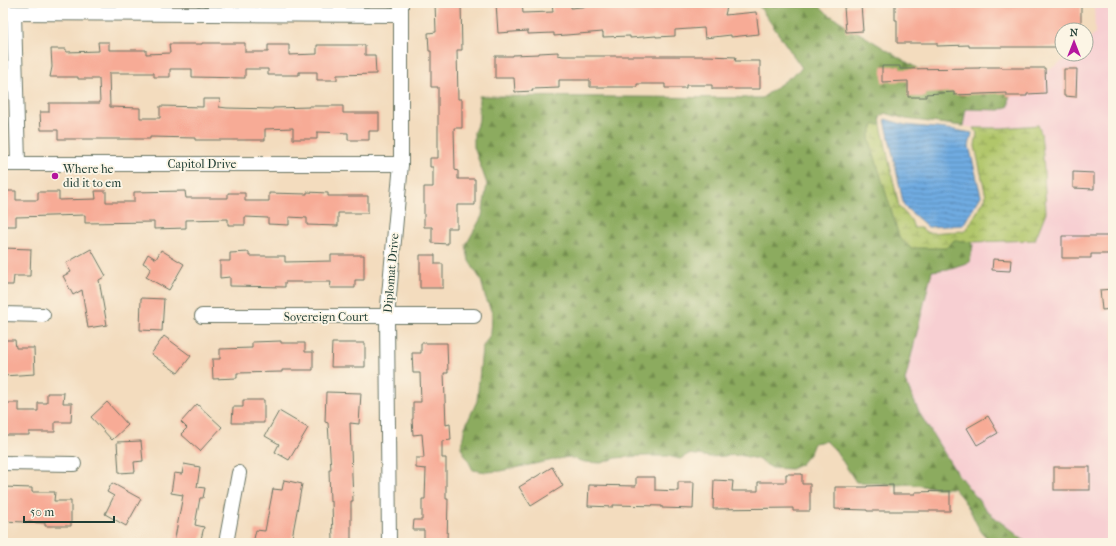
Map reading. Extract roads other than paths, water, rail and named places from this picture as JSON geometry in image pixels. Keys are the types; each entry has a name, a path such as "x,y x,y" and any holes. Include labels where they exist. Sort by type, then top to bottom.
{"street":[{"path":"18,163 8,13 155,8 401,9"},
{"name":"Diplomat Drive","path":"388,543 387,317 402,164 401,9"},
{"name":"Capitol Drive","path":"3,164 402,164"},
{"path":"3,314 43,314"},
{"name":"Sovereign Court","path":"202,316 474,316"},
{"path":"3,463 74,464"},
{"path":"226,543 239,473"}],"water":[{"path":"885,119 905,125 972,133 969,146 981,196 963,225 928,227 904,206"}],"place":[{"name":"Where he did it to em","path":"55,176"}]}
